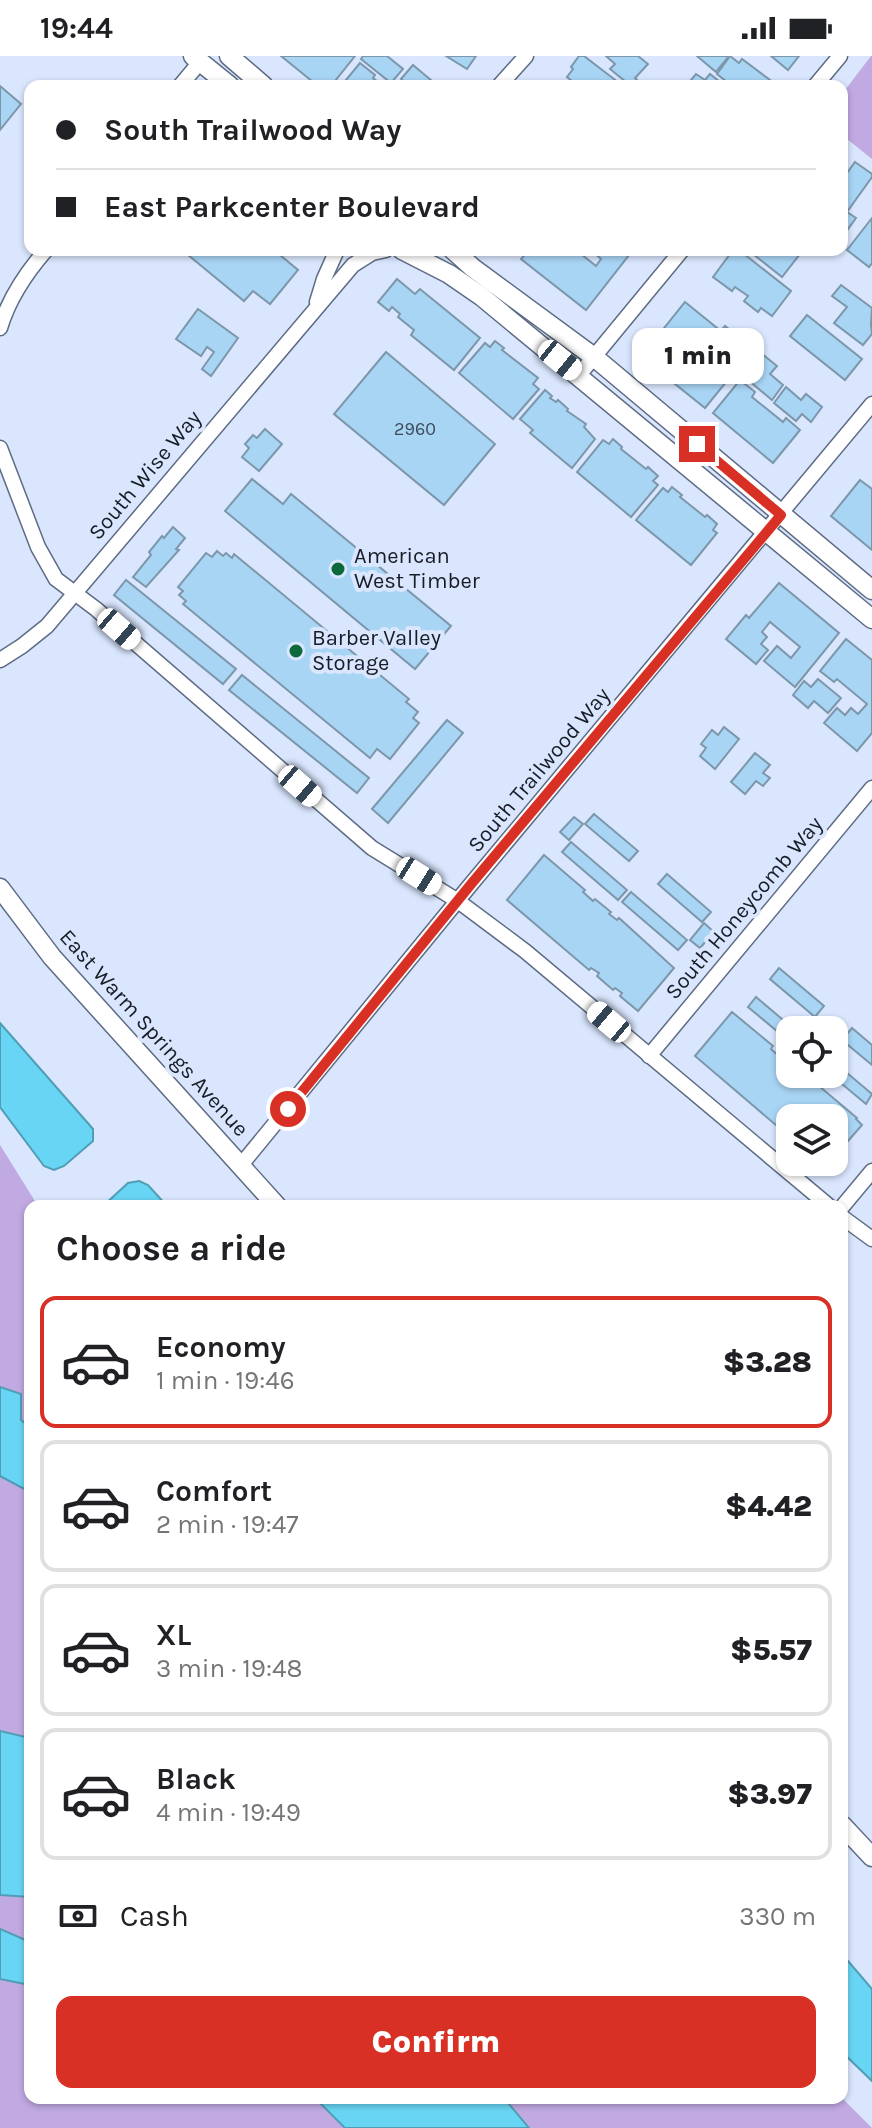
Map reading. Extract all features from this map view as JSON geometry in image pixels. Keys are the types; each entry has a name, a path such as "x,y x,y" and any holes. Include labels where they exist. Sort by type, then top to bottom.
{"street":[{"path":"229,56 257,80"},
{"path":"504,80 526,56"},
{"path":"820,80 840,56"},
{"path":"184,80 196,59 222,80"},
{"path":"0,328 12,298 41,256"},
{"name":"South Wise Way","path":"314,308 334,256"},
{"name":"South Wise Way","path":"0,660 47,626 314,308 353,265 367,256"},
{"path":"413,256 468,286 872,619"},
{"path":"460,256 594,357 872,590"},
{"path":"579,375 677,256"},
{"name":"South Trailwood Way","path":"241,1165 872,404"},
{"path":"0,448 38,547 56,579 96,609 372,848 458,901 525,951 822,1200"},
{"name":"South Honeycomb Way","path":"649,1056 872,788"},
{"name":"East Warm Springs Avenue","path":"0,888 52,957 272,1200"},
{"path":"848,1200 872,1171"},
{"path":"848,1221 872,1239"},
{"path":"848,1831 872,1857"}],"shaded area":[{"path":"872,56 872,159 848,140 848,86"},
{"path":"0,1145 34,1200 24,1200 24,1737 0,1731"},
{"path":"0,1895 24,1897 24,1939 0,1929"},
{"path":"0,1979 24,1984 24,2104 321,2104 345,2128 0,2128"},
{"path":"509,2104 848,2104 872,2128 529,2128"}],"water":[{"path":"0,1023 93,1129 93,1141 64,1166 54,1170 44,1166 0,1107"},
{"path":"139,1181 148,1185 162,1200 110,1200 128,1183"},
{"path":"0,1387 21,1394 24,1489 0,1476"},
{"path":"0,1731 24,1737 24,1897 0,1895"},
{"path":"0,1929 24,1939 24,1984 0,1979"},
{"path":"848,1961 872,1989 872,2081 848,2058"},
{"path":"321,2104 509,2104 529,2128 345,2128"}],"building":[{"path":"281,56 355,56 336,80 311,80"},
{"path":"363,56 387,56 403,69 394,80 387,80 361,59"},
{"path":"446,56 476,56 467,69"},
{"path":"579,56 584,56 615,80 571,80 567,77 573,69 571,67"},
{"path":"606,56 638,56 648,64 635,78 637,80 624,80 610,69 615,64"},
{"path":"697,56 729,56 716,72"},
{"path":"730,56 739,63 742,59 770,80 724,80 717,74"},
{"path":"771,56 799,56 788,70"},
{"path":"360,63 375,75 376,80 346,80"},
{"path":"413,65 431,80 402,80"},
{"path":"696,74 705,80 691,80"},
{"path":"0,86 21,104 0,130"},
{"path":"855,162 872,177 848,211 848,172"},
{"path":"848,213 856,218 848,229"},
{"path":"872,218 872,263 869,267 848,249"},
{"path":"189,256 281,256 298,270 270,304 253,291 244,301"},
{"path":"524,256 584,256 596,266 601,259 598,256 628,256 586,310 521,259"},
{"path":"729,256 747,256 791,291 772,316 761,308 758,312 744,301 748,296 735,287 732,291 713,277"},
{"path":"756,256 798,256 782,277"},
{"path":"397,279 415,294 420,289 480,338 454,370 411,335 414,330 398,317 400,314 392,307 389,311 378,302"},
{"path":"841,285 872,308 872,334 863,345 834,323 847,307 832,296"},
{"path":"685,302 717,328 705,343 690,331 683,339 714,364 719,358 714,354 720,346 713,340 725,326 753,349 705,408 644,359 652,349 649,347"},
{"path":"198,309 238,338 211,376 202,369 214,352 207,347 201,356 176,339"},
{"path":"807,315 862,359 845,380 790,336"},
{"path":"495,341 538,378 533,384 539,389 513,419 459,373 485,343 490,347"},
{"path":"386,352 495,444 444,505 334,414"},
{"path":"761,353 777,366 770,374 783,385 772,400 748,380 754,372 749,368"},
{"path":"740,380 755,392 752,397 783,422 786,418 800,430 773,463 713,413"},
{"path":"786,387 801,400 806,394 822,407 811,422 802,414 796,421 774,403"},
{"path":"545,390 552,396 550,398 556,402 558,400 567,411 586,424 584,427 595,439 572,468 530,433 533,430 520,419"},
{"path":"265,429 282,444 259,471 242,457 249,448 245,444"},
{"path":"613,439 621,449 658,476 653,481 658,485 631,517 577,472 603,440 609,444"},
{"name":"American West Timber","path":"252,479 283,504 291,494 451,626 415,669 225,511"},
{"path":"860,480 872,489 872,550 831,516"},
{"path":"672,487 682,495 680,497 717,524 713,530 717,533 691,565 636,520 663,488 668,492"},
{"path":"173,527 185,538 176,549 179,550 146,587 133,577 151,555 149,552"},
{"name":"Barber Valley Storage","path":"217,551 232,558 234,554 409,699 406,702 418,712 413,718 419,723 390,759 377,749 370,758 183,604 186,601 179,595 183,591 178,587 206,553 212,557"},
{"path":"126,580 236,669 223,684 114,595"},
{"path":"779,583 839,633 795,687 764,661 777,646 791,658 800,647 770,622 762,632 767,637 761,644 768,650 756,664 726,639"},
{"path":"846,639 872,660 872,733 857,751 824,723 837,708 845,715 851,708 858,714 867,704 837,679 834,682 820,671"},
{"path":"242,675 369,778 357,793 229,690"},
{"path":"818,679 841,698 828,713 814,701 808,708 793,695 804,681 811,687"},
{"path":"447,720 463,733 388,823 372,809"},
{"path":"724,727 739,739 715,769 700,756 706,748 701,744 712,730 718,735"},
{"path":"755,753 770,765 763,773 770,778 763,786 756,781 745,794 731,782"},
{"path":"594,814 638,851 629,861 585,824"},
{"path":"574,817 583,824 569,840 560,832"},
{"path":"571,842 627,890 618,900 562,852"},
{"path":"544,855 585,890 583,892 593,901 595,899 617,920 619,918 674,968 638,1011 620,996 622,993 615,988 613,990 597,976 599,973 591,968 589,970 507,900"},
{"path":"667,874 711,912 702,922 658,884"},
{"path":"631,892 687,940 678,950 622,902"},
{"path":"704,923 714,932 700,948 690,940"},
{"path":"779,968 824,1006 814,1016 770,979"},
{"path":"756,997 778,1016 776,1016 776,1030 748,1007"},
{"path":"732,1012 773,1046 771,1049 776,1054 776,1088 821,1088 840,1104 776,1104 776,1125 695,1056"},
{"path":"852,1028 872,1045 872,1065 848,1045 848,1033"},
{"path":"848,1074 872,1094 866,1104 847,1088"},
{"path":"848,1110 862,1125 848,1141"}],"place":[{"name":"American West Timber","path":"338,569"},
{"name":"Barber Valley Storage","path":"296,651"}],"route":[{"path":"288,1109 472,883 781,515 697,444"}]}
